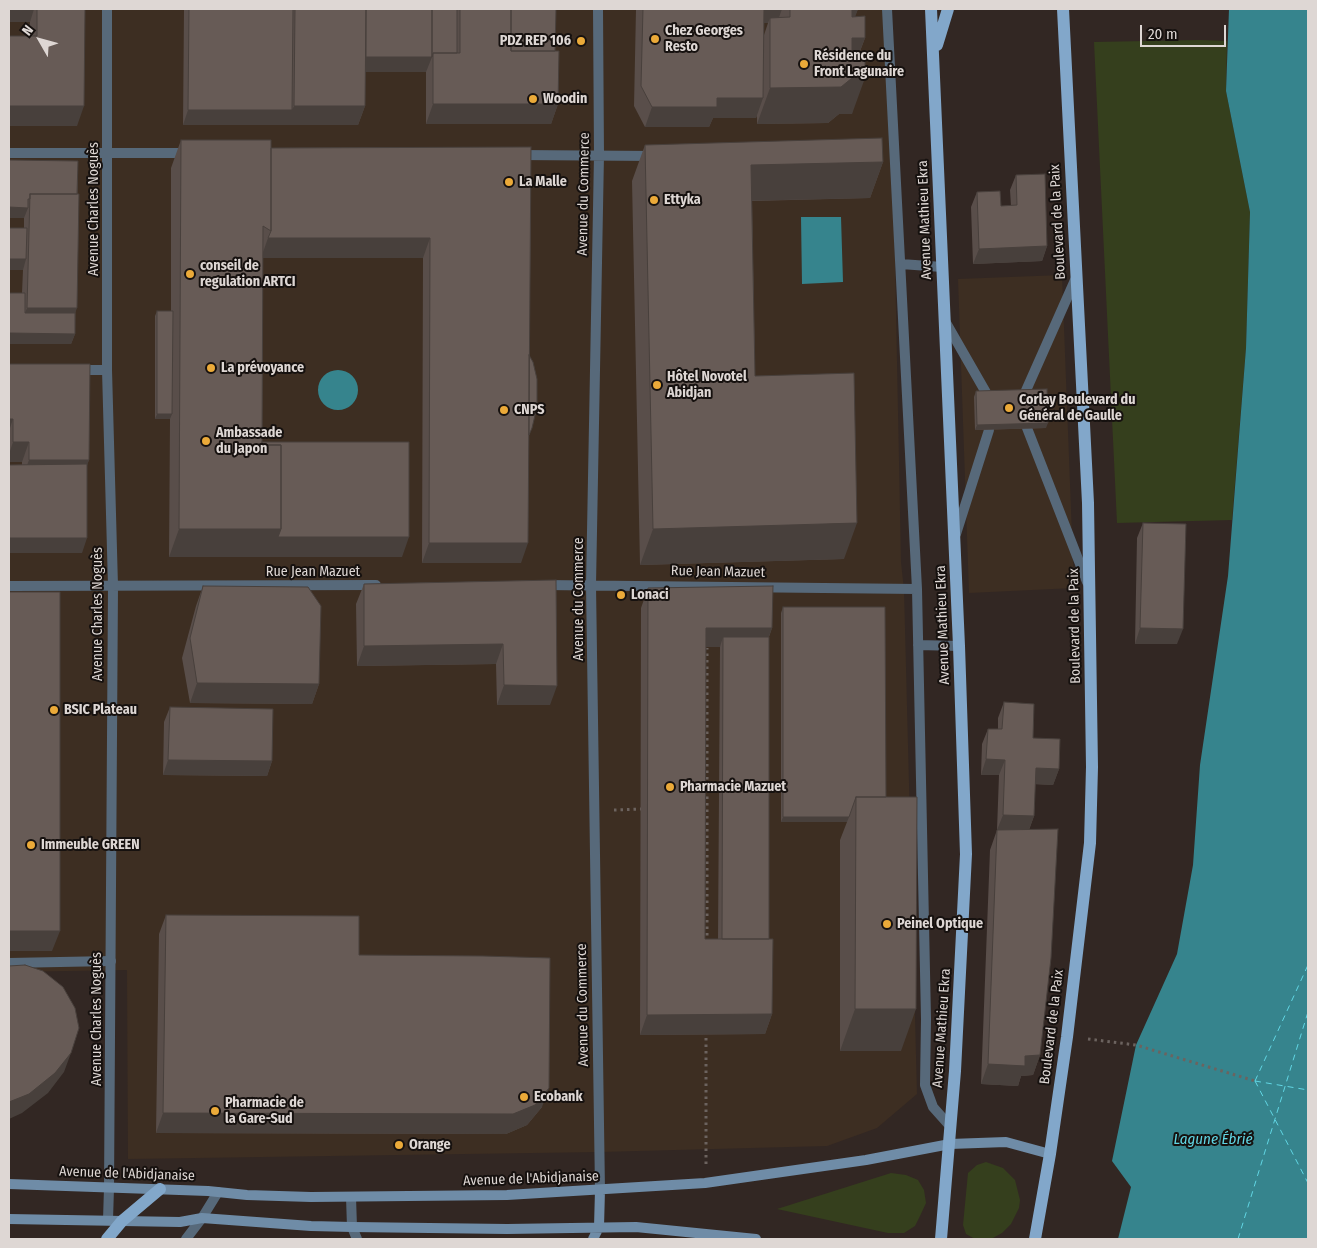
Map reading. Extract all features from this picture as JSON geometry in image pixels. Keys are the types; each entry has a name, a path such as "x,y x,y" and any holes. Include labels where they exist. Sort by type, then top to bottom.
{"main road":[{"name":"Avenue Mathieu Ekra","path":"931,9 955,538 966,854 958,1023 949,1125 950,1144 941,1239"},
{"path":"933,57 948,9"},
{"name":"Boulevard de la Paix","path":"1035,1239 1050,1154 1067,1037 1090,843 1092,767 1088,503 1075,280 1063,9"},
{"name":"Avenue de l'Abidjanaise","path":"9,1184 160,1189 256,1196 507,1195 706,1183 866,1160 950,1144 1006,1142 1050,1154"},
{"path":"107,1239 122,1221 160,1189"},
{"path":"594,1239 599,1227 600,1190"},
{"path":"9,1219 180,1222 202,1218 311,1226 508,1229 636,1227 756,1239"}],"street":[{"name":"Avenue Charles Noguès","path":"107,9 107,370 113,586 108,1220"},
{"name":"Avenue du Commerce","path":"598,9 598,155 591,585 600,1190"},
{"path":"887,9 890,160 902,264 917,589 926,1019 925,1085 933,1107 949,1125"},
{"path":"9,153 197,153"},
{"path":"504,155 668,156"},
{"path":"902,264 942,267"},
{"path":"1024,395 1075,280"},
{"path":"945,320 988,396"},
{"path":"68,370 107,370"},
{"path":"1027,428 1089,588"},
{"path":"955,538 989,430"},
{"name":"Rue Jean Mazuet","path":"9,586 382,585"},
{"name":"Rue Jean Mazuet","path":"532,585 917,589"},
{"path":"918,645 959,646"},
{"path":"9,963 111,961"},
{"path":"186,1239 218,1192"},
{"path":"351,1197 352,1227 357,1239"}],"path":[{"path":"707,648 707,949"},
{"path":"699,807 707,807"},
{"path":"594,810 641,809"},
{"path":"706,1034 706,1183"},
{"path":"1067,1037 1136,1045 1255,1081"}],"shaded area":[{"path":"9,9 890,9 901,562 904,590 917,1094 877,1128 827,1146 600,1152 128,1159 127,970 9,972"},
{"path":"1062,275 1074,588 969,593 958,279"}],"green space":[{"path":"1227,41 1226,91 1250,212 1246,348 1232,520 1117,523 1094,42"},
{"path":"986,1162 1003,1168 1015,1180 1020,1200 1019,1208 1011,1224 1002,1233 991,1239 975,1239 966,1234 963,1225 968,1173 977,1165"},
{"path":"891,1173 906,1175 918,1180 924,1190 926,1203 920,1216 915,1226 904,1233 888,1233 777,1209"}],"water":[{"name":"Lagune Ébrié","path":"1229,9 1308,9 1308,1239 1118,1239 1131,1187 1112,1161 1136,1045 1177,954 1193,865 1200,765 1228,576 1246,348 1250,212 1226,91"},
{"path":"801,217 841,217 843,282 802,284"},
{"path":"342,370 349,373 355,379 358,390 357,398 349,407 342,410 334,410 327,407 319,398 318,386 321,379 330,371"}],"building":[{"path":"37,9 85,9 84,106 9,106 9,36 37,36"},
{"path":"189,9 293,9 292,110 188,110"},
{"path":"295,9 366,9 365,106 294,106"},
{"path":"366,9 432,9 432,57 366,57"},
{"path":"432,9 457,9 457,53 433,53 432,57"},
{"path":"460,9 511,9 511,51 559,51 558,104 433,104 433,53 460,53"},
{"path":"511,9 556,9 555,51 511,51"},
{"path":"643,9 764,9 763,98 717,98 717,107 652,107 641,86"},
{"path":"790,9 852,9 852,17 865,16 865,38 852,38 852,54 865,54 865,78 852,78 841,87 770,88 770,18 790,17"},
{"path":"882,138 883,162 751,165 755,376 854,373 857,523 653,529 645,145"},
{"name":"La prévoyance","path":"181,140 271,140 271,231 263,226 262,445 281,445 281,529 179,529"},
{"path":"531,147 528,543 429,543 430,238 268,238 271,231 271,148"},
{"path":"9,160 78,161 77,194 30,194 28,208 9,207"},
{"path":"1045,174 1047,246 979,249 977,192 1000,191 1001,206 1017,205 1016,175"},
{"path":"30,194 79,194 77,308 27,308"},
{"path":"9,228 27,228 26,259 9,259"},
{"path":"9,293 25,293 25,313 75,313 75,334 9,333"},
{"path":"157,311 173,311 172,414 157,414"},
{"path":"529,355 533,362 537,379 537,407 529,435"},
{"path":"9,364 90,364 89,460 29,460 29,442 13,442 13,419 9,419"},
{"path":"1047,389 1048,423 977,425 976,391"},
{"path":"262,442 409,442 409,537 278,537 281,529 281,445 262,445"},
{"path":"87,464 87,538 9,538 9,465"},
{"path":"1143,523 1186,524 1183,629 1140,628"},
{"path":"556,580 557,686 504,685 503,644 364,646 364,584"},
{"path":"203,586 308,587 321,606 319,684 197,683 190,638"},
{"path":"773,586 772,628 706,628 705,939 773,939 772,1014 647,1015 648,588"},
{"path":"9,592 60,592 60,931 9,931"},
{"path":"783,607 885,607 886,797 856,797 849,817 783,817"},
{"path":"723,637 769,637 769,939 722,939"},
{"path":"1004,702 1034,704 1033,738 1060,739 1059,769 1036,768 1034,816 1003,815 1005,760 986,759 988,729 1002,729"},
{"path":"170,707 273,709 272,761 168,760"},
{"path":"856,797 917,797 916,1009 855,1009"},
{"path":"1058,829 1051,958 1040,1055 1025,1056 1025,1066 988,1064 997,830"},
{"path":"166,915 359,916 359,955 550,958 549,1088 535,1105 513,1114 163,1113"},
{"path":"25,965 43,971 63,987 75,1008 79,1028 71,1053 55,1073 29,1094 9,1102 9,966"}],"ferry route":[{"path":"1255,1081 1308,965"},
{"path":"1238,1239 1308,1012"},
{"path":"1255,1081 1308,1183"},
{"path":"1255,1081 1308,1090"}],"place":[{"name":"Chez Georges Resto","path":"655,39"},
{"name":"PDZ REP 106","path":"581,41"},
{"name":"Résidence du Front Lagunaire","path":"804,64"},
{"name":"Woodin","path":"533,99"},
{"name":"La Malle","path":"509,182"},
{"name":"Ettyka","path":"654,200"},
{"name":"conseil de regulation ARTCI","path":"190,274"},
{"name":"La prévoyance","path":"211,368"},
{"name":"Hôtel Novotel Abidjan","path":"657,385"},
{"name":"Corlay Boulevard du Général de Gaulle","path":"1009,408"},
{"name":"CNPS","path":"504,410"},
{"name":"Ambassade du Japon","path":"206,441"},
{"name":"Lonaci","path":"621,595"},
{"name":"BSIC Plateau","path":"54,710"},
{"name":"Pharmacie Mazuet","path":"670,787"},
{"name":"Immeuble GREEN","path":"31,845"},
{"name":"Peinel Optique","path":"887,924"},
{"name":"Ecobank","path":"524,1097"},
{"name":"Pharmacie de la Gare-Sud","path":"215,1111"},
{"name":"Orange","path":"399,1145"}]}
